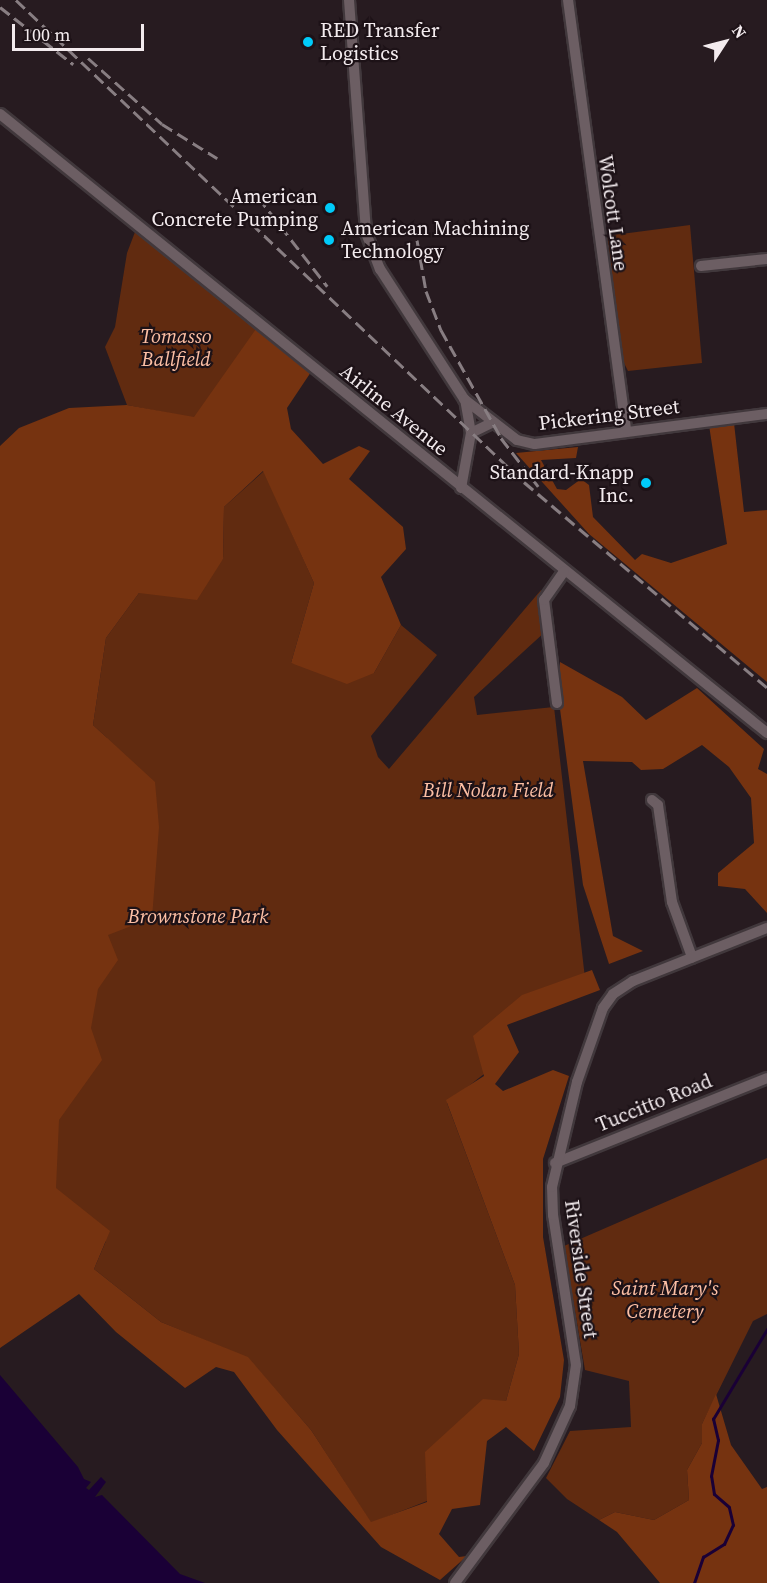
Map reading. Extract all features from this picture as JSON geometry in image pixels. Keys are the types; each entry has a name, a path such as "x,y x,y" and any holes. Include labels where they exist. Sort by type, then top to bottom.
{"street":[{"name":"Pickering Street","path":"349,0 366,233 380,269 464,399 517,440 535,444 767,414"},
{"name":"Wolcott Lane","path":"568,0 626,431"},
{"name":"Airline Avenue","path":"0,114 767,733"},
{"path":"701,266 767,259"},
{"path":"461,488 471,433 464,399"},
{"path":"471,433 494,422"},
{"path":"557,702 544,600 564,571"},
{"path":"652,800 658,805 672,902 692,957"},
{"name":"Riverside Street","path":"455,1583 550,1453 564,1424 576,1383 573,1338 553,1215 555,1163 577,1082 608,1000 633,981 767,927"},
{"name":"Tuccitto Road","path":"555,1163 767,1078"}],"green space":[{"path":"690,225 702,363 628,371 622,359 606,236"},
{"name":"Tomasso Ballfield","path":"135,232 289,355 194,418 127,405 105,347 115,327 127,253"},
{"path":"264,471 314,583 291,663 374,673 401,625 437,655 371,736 378,757 389,769 541,590 546,631 474,697 477,715 554,707 586,987 501,1020 498,1063 447,1103 515,1285 519,1354 506,1401 427,1501 371,1523 311,1430 248,1358 161,1322 94,1269 106,1241 0,1325 107,738 93,725 106,638 139,593 223,559 224,507"},
{"name":"Saint Mary's Cemetery","path":"767,1158 767,1314 753,1321 702,1424 702,1443 687,1470 689,1500 654,1520 615,1512 599,1520 567,1499 546,1478 570,1431 631,1427 629,1381 585,1370 564,1246"}],"shaded area":[{"path":"256,329 311,372 287,408 291,429 323,464 359,446 370,451 349,479 403,527 406,549 381,577 401,625 374,673 347,684 291,663 314,583 263,471 224,507 223,559 197,600 139,593 106,638 93,725 155,782 159,827 152,918 108,935 118,960 98,989 91,1028 102,1060 59,1120 56,1188 110,1231 94,1269 161,1322 248,1357 311,1430 371,1522 427,1502 425,1452 483,1399 506,1401 519,1354 515,1285 446,1100 484,1076 473,1036 522,995 592,970 600,990 507,1025 519,1052 495,1084 503,1091 553,1070 569,1076 543,1159 543,1237 564,1360 560,1397 534,1451 506,1427 487,1441 480,1505 452,1509 439,1534 459,1557 467,1556 440,1580 381,1547 277,1430 234,1372 216,1367 185,1388 116,1332 79,1294 0,1348 0,446 19,428 69,408 127,405 194,417"},
{"path":"734,423 744,512 767,510 767,682 589,534 516,453 578,447 576,458 541,460 557,489 566,490 581,479 589,485 593,517 635,560 642,554 671,563 727,544 709,425"},
{"path":"560,662 622,697 646,720 697,688 764,749 758,769 767,774 767,913 745,889 718,886 718,873 754,843 751,798 729,767 702,745 663,769 641,770 632,762 583,761 613,936 643,951 609,964 583,885 560,709"},
{"path":"0,1375 78,1467 84,1479 91,1482 86,1488 89,1490 101,1477 106,1482 95,1497 102,1495 180,1574 205,1583 0,1583"},
{"path":"716,1394 731,1445 762,1489 767,1487 767,1583 660,1583 617,1532 599,1520 615,1512 654,1520 689,1500 687,1470 702,1443 702,1424"}],"waterway":[{"path":"694,1583 703,1557 724,1544 733,1525 729,1507 714,1494 711,1476 718,1440 713,1419 767,1329"}],"railway":[{"path":"16,0 524,482 767,687"},
{"path":"0,7 73,64"},
{"path":"88,58 162,124 217,158"},
{"path":"258,197 327,286"},
{"path":"417,240 426,291 441,330 501,438 538,486"}],"place":[{"name":"RED Transfer Logistics","path":"308,42"},
{"name":"American Concrete Pumping","path":"330,208"},
{"name":"American Machining Technology","path":"329,240"},
{"name":"Standard-Knapp Inc.","path":"646,483"}],"park label":[{"name":"Bill Nolan Field","path":"488,790"},
{"name":"Brownstone Park","path":"198,916"}]}
